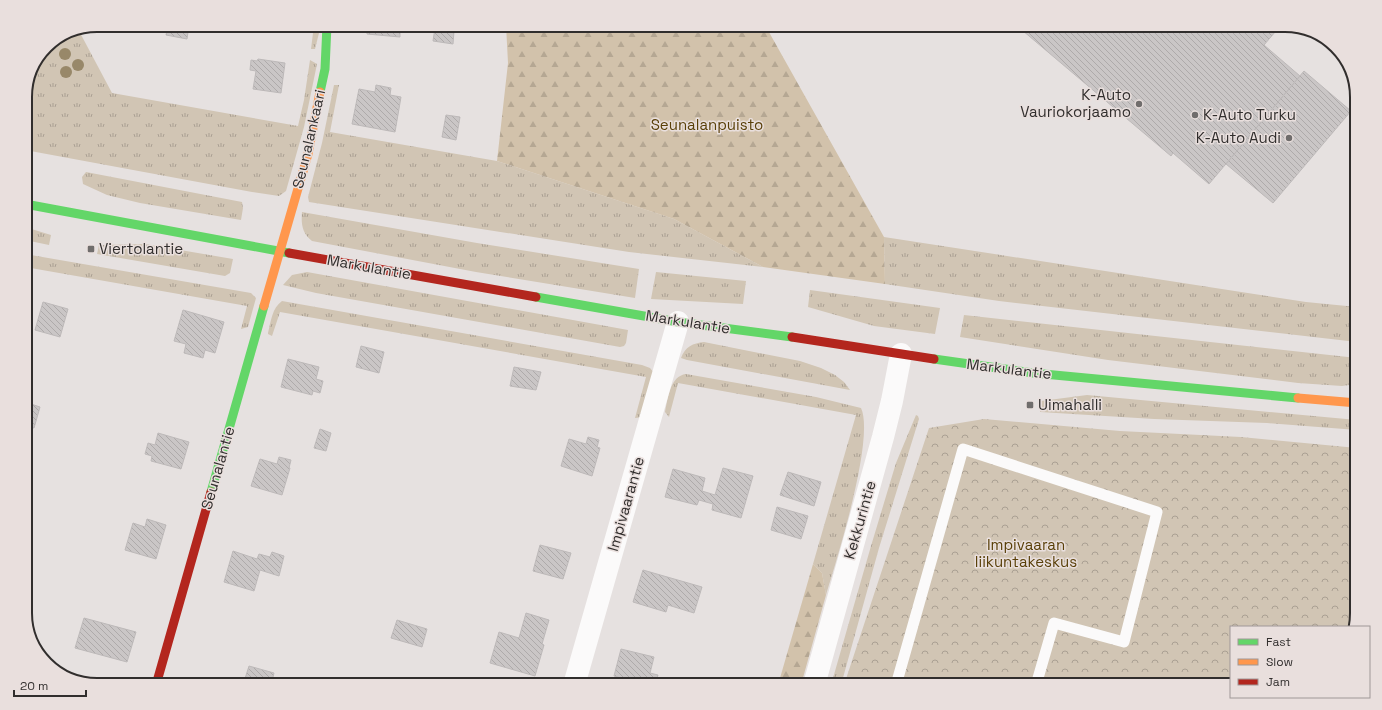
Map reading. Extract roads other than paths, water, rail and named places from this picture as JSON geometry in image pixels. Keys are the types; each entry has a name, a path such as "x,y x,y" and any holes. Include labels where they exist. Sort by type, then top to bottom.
{"main road":[{"name":"Seunalankaari","path":"280,252 308,154 324,76 327,32"},
{"name":"Markulantie","path":"32,205 280,252 678,322 780,335 960,363 1068,377 1350,402"},
{"name":"Seunalantie","path":"158,678 280,252"}],"street":[{"name":"Impivaarantie","path":"576,678 678,322"},
{"name":"Kekkurintie","path":"816,678 885,430 901,354"}],"lane":[{"path":"898,678 963,449 1157,512 1124,642 1054,623 1038,678"}],"place":[{"name":"K-Auto Vauriokorjaamo","path":"1139,104"},
{"name":"K-Auto Turku","path":"1195,115"},
{"name":"K-Auto Audi","path":"1289,138"},
{"name":"Viertolantie","path":"91,249"},
{"name":"Uimahalli","path":"1030,405"}],"park label":[{"name":"Seunalanpuisto","path":"707,125"},
{"name":"Impivaaran liikuntakeskus","path":"1026,554"}]}
